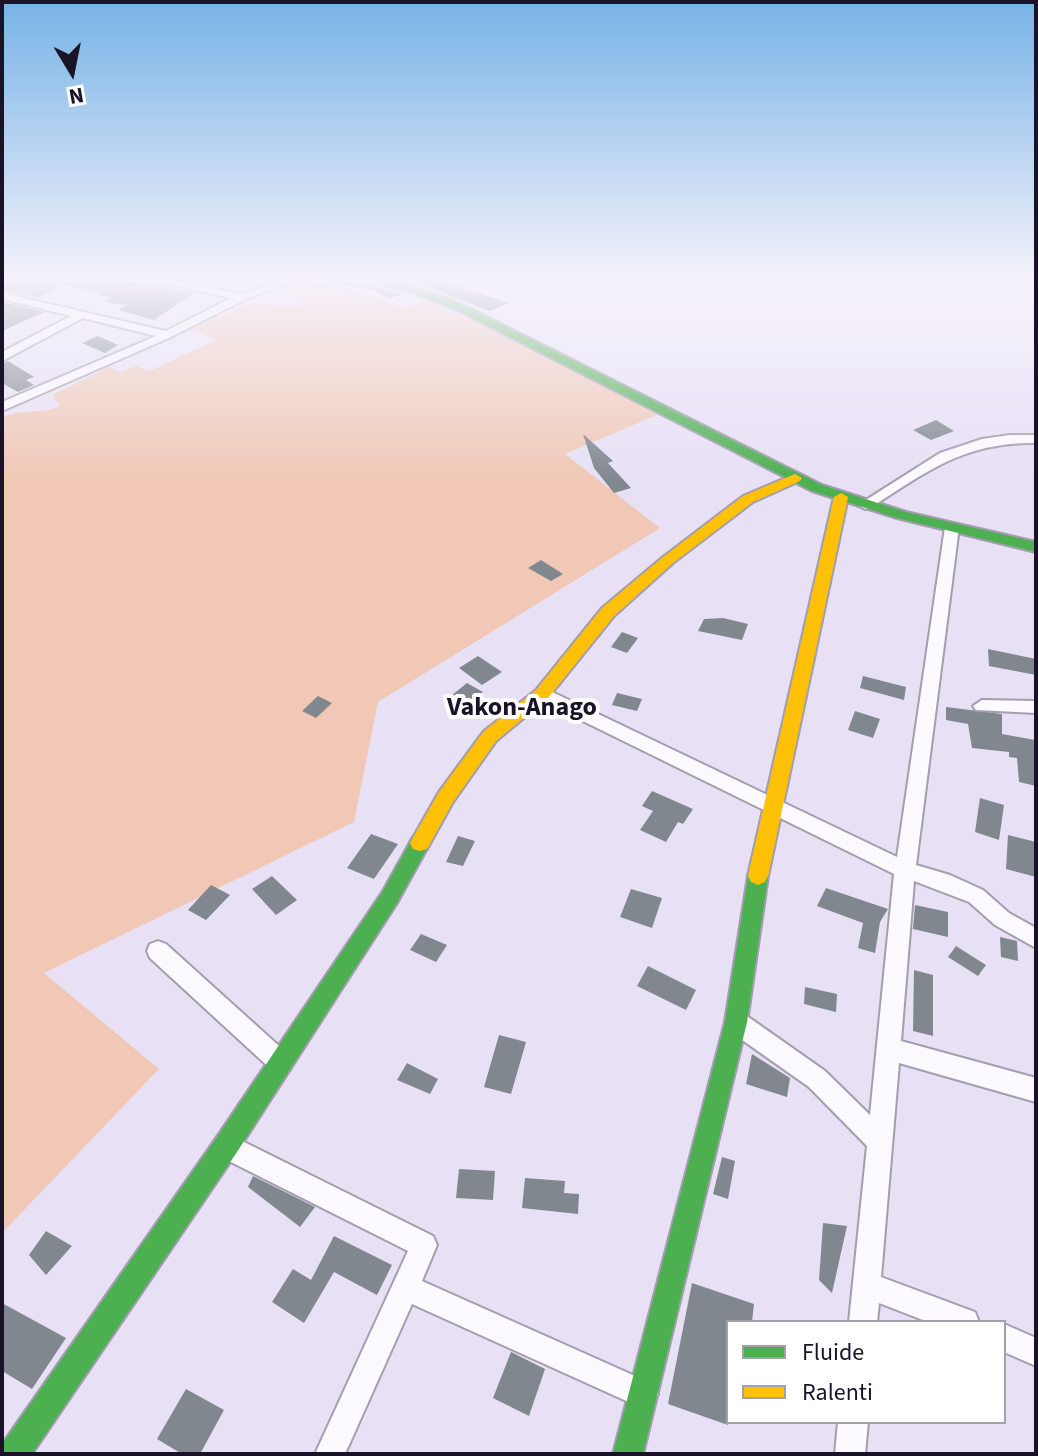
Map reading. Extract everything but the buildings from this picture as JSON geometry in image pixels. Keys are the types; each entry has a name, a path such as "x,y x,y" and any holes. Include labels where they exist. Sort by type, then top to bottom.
{"street":[{"path":"2,357 25,345"},
{"path":"2,407 144,345"},
{"path":"533,345 795,478 841,497 1036,547"},
{"path":"865,505 952,451 989,441 1036,439"},
{"path":"14,1454 226,1146 390,897 446,797 490,736 542,694 608,612 668,560 748,499 795,478"},
{"path":"628,1454 736,1022 752,904 841,497"},
{"path":"863,1320 905,870 952,527"},
{"path":"542,694 905,870 943,881 976,896 1002,919 1036,939"},
{"path":"982,706 1036,707"},
{"path":"158,951 281,1063"},
{"path":"736,1022 817,1079 880,1142"},
{"path":"888,1049 1036,1090"},
{"path":"226,1146 424,1245 330,1454"},
{"path":"866,1285 960,1320"},
{"path":"405,1287 643,1394"},
{"path":"1006,1339 1036,1352"},
{"path":"850,1454 853,1424"}],"shaded area":[{"path":"205,345 527,345 657,415 565,454 660,528 378,702 354,822 44,973 159,1069 2,1233 2,417 60,406 52,395 109,367 120,372 136,366 150,371"}],"traffic: fast":[{"path":"534,345 817,488 902,515 1036,547"},
{"path":"14,1454 226,1146 390,897 420,843"},
{"path":"628,1454 736,1022 758,876"}],"traffic: slow":[{"path":"420,843 446,797 490,736 542,694 608,612 668,560 748,499 795,478"},
{"path":"758,876 841,497"}],"district":[{"name":"Vakon-Anago","path":"522,709"}]}
